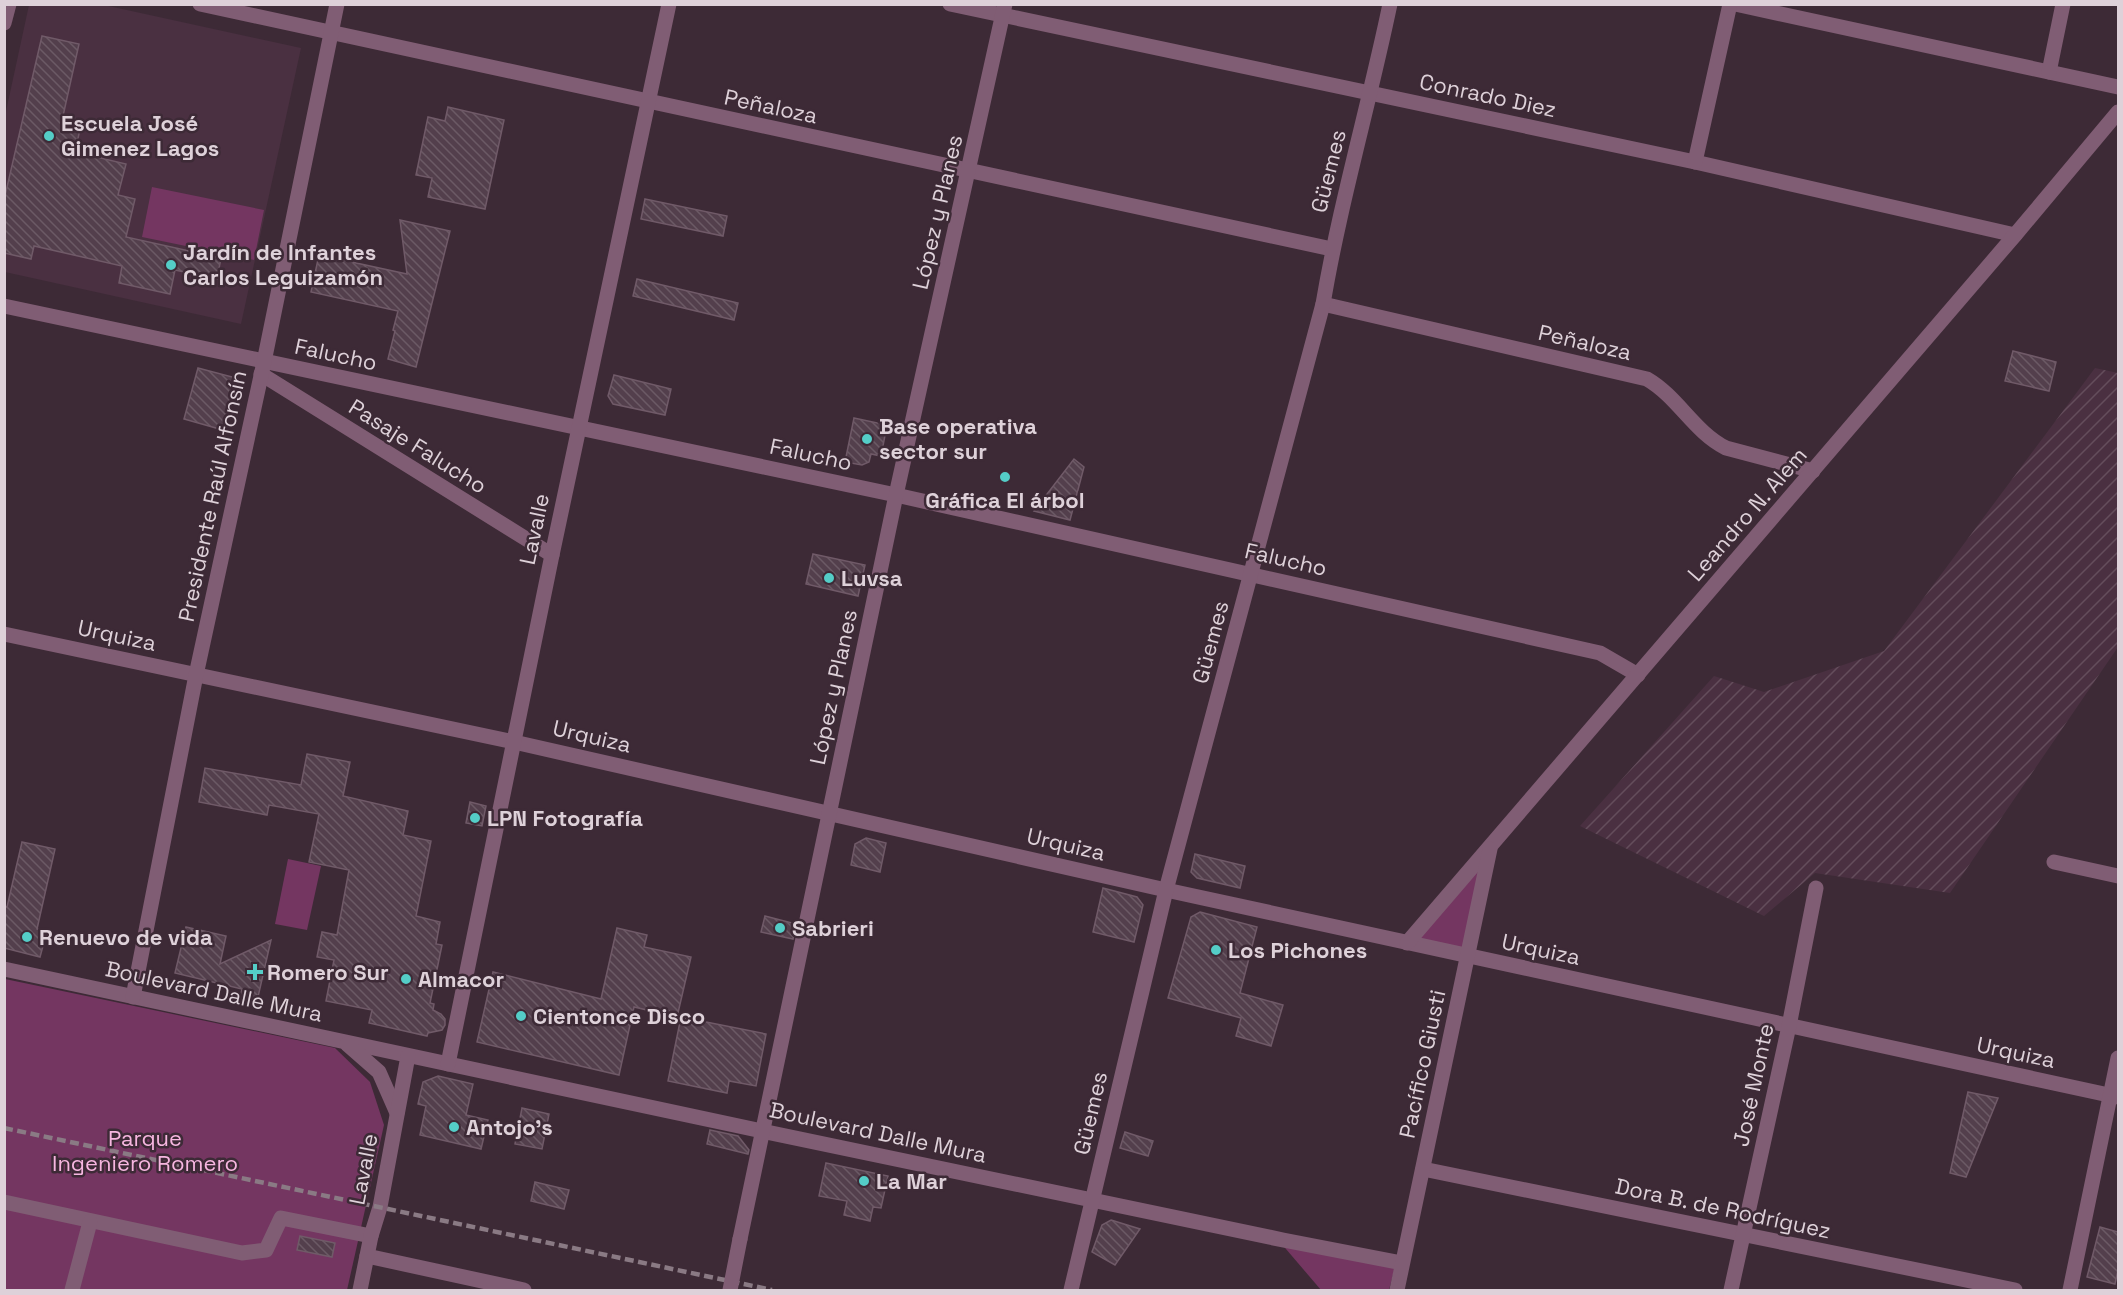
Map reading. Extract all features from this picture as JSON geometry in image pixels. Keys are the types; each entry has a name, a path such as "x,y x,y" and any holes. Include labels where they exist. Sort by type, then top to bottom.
{"street":[{"path":"4,23 9,4"},
{"name":"Peñaloza","path":"200,4 1332,249"},
{"name":"Presidente Raúl Alfonsín","path":"133,997 196,675 337,4"},
{"name":"Lavalle","path":"448,1064 552,555 669,4"},
{"name":"Conrado Diez","path":"950,4 1004,10 2015,235"},
{"name":"Güemes","path":"1071,1290 1166,891 1323,304 1332,249 1371,93 1390,4"},
{"path":"1695,162 1733,4 2118,87"},
{"path":"2049,72 2063,4"},
{"name":"López y Planes","path":"730,1290 896,495 1004,10"},
{"name":"Leandro N. Alem","path":"1407,943 2118,112"},
{"name":"Peñaloza","path":"1323,304 1647,379 1662,387 1713,441 1726,448 1813,471"},
{"name":"Falucho","path":"4,306 262,368 579,428 896,495 1251,574 1600,653 1638,675"},
{"name":"Pasaje Falucho","path":"262,368 552,555"},
{"name":"Urquiza","path":"4,634 514,742 829,812 1166,891 2115,1096"},
{"name":"Pacífico Giusti","path":"1397,1290 1491,846"},
{"path":"2054,862 2118,876"},
{"name":"José Monte","path":"1731,1290 1789,1026 1816,888"},
{"name":"Boulevard Dalle Mura","path":"4,969 762,1131 1402,1263"},
{"name":"Boulevard Dalle Mura","path":"345,1042 379,1072 397,1113"},
{"name":"Lavalle","path":"360,1290 371,1236 380,1207 408,1056"},
{"path":"2070,1290 2115,1096 2118,1058"},
{"name":"Dora B. de Rodríguez","path":"1423,1169 2015,1290"},
{"path":"4,1202 242,1253 266,1250 281,1218 371,1236"},
{"path":"72,1290 90,1222"},
{"path":"367,1256 524,1290"}],"shaded area":[{"path":"29,5 104,5 301,48 241,324 5,272 5,116"},
{"path":"2095,368 2118,373 2118,647 1950,893 1815,873 1764,916 1580,826 1714,676 1764,692 1884,651"}],"green space":[{"path":"152,187 264,210 254,260 142,237"},
{"path":"1491,846 1467,956 1407,943"},
{"path":"288,859 321,866 307,930 275,924"},
{"name":"Parque Ingeniero Romero","path":"5,979 335,1048 370,1082 384,1125 347,1290 5,1290"},
{"path":"1280,1242 1395,1267 1389,1290 1321,1290"}],"building":[{"name":"Escuela José Gimenez Lagos","path":"42,36 79,44 63,116 82,120 75,152 126,164 118,195 135,199 126,237 221,258 217,279 175,270 170,294 119,283 122,266 34,246 31,259 4,253 4,200"},
{"path":"448,107 504,120 485,209 428,197 432,178 416,175 428,117 445,121"},
{"path":"645,199 727,216 723,236 641,219"},
{"path":"400,220 450,231 416,367 388,359 398,311 311,292 319,255 407,274"},
{"path":"637,279 738,303 734,320 633,296"},
{"path":"2013,351 2056,362 2049,391 2005,381"},
{"path":"198,368 236,378 223,430 184,419"},
{"path":"614,375 671,389 665,415 613,404 608,396"},
{"name":"Base operativa sector sur","path":"854,418 887,425 881,456 871,454 869,462 862,465 845,462"},
{"path":"1074,459 1084,467 1070,520 1034,511"},
{"name":"Luvsa","path":"813,554 865,565 858,596 806,584"},
{"path":"307,754 350,762 343,796 408,811 403,835 431,841 416,916 440,922 436,944 442,945 430,1003 434,1004 433,1010 445,1019 442,1030 428,1033 427,1036 369,1023 372,1010 326,1001 334,960 317,957 322,932 337,935 349,870 309,862 319,814 269,805 267,815 199,802 205,768 301,785"},
{"name":"LPN Fotografía","path":"470,802 486,806 482,826 466,823"},
{"path":"866,838 886,843 880,872 851,865 855,844"},
{"path":"22,842 55,849 37,929 47,931 40,957 4,948 4,906 7,907"},
{"path":"1195,854 1245,866 1240,888 1197,878 1191,872"},
{"path":"1103,888 1137,897 1143,905 1134,942 1093,932"},
{"path":"1200,912 1257,927 1240,993 1283,1005 1271,1046 1236,1036 1241,1018 1168,998 1191,917"},
{"name":"Sabrieri","path":"765,916 796,924 793,939 761,932"},
{"path":"186,927 226,936 220,964 271,940 258,997 241,994 242,989 175,973"},
{"path":"617,928 647,935 644,947 691,957 677,1017 634,1007 619,1075 477,1042 493,972 601,999"},
{"path":"681,1017 766,1034 756,1086 729,1081 727,1093 668,1081"},
{"path":"438,1076 473,1084 466,1115 488,1120 481,1149 420,1135 426,1106 418,1104 423,1082"},
{"path":"1968,1092 1998,1098 1966,1177 1950,1173"},
{"path":"522,1108 549,1114 542,1149 515,1144"},
{"path":"710,1130 738,1136 749,1150 748,1154 707,1144"},
{"path":"1125,1132 1153,1141 1148,1156 1120,1148"},
{"path":"826,1163 888,1176 881,1208 873,1207 870,1221 844,1215 847,1201 819,1196"},
{"path":"535,1182 569,1190 564,1209 531,1201"},
{"path":"1111,1220 1140,1229 1115,1265 1092,1252 1102,1225"},
{"path":"2100,1227 2118,1232 2118,1270 2115,1284 2087,1277"},
{"path":"300,1236 335,1243 332,1257 297,1250"}],"railway":[{"path":"4,1128 772,1290"}],"place":[{"name":"Escuela José Gimenez Lagos","path":"49,136"},
{"name":"Jardín de Infantes Carlos Leguizamón","path":"171,265"},
{"name":"Base operativa sector sur","path":"867,439"},
{"name":"Gráfica El árbol","path":"1005,477"},
{"name":"Luvsa","path":"829,578"},
{"name":"LPN Fotografía","path":"475,818"},
{"name":"Sabrieri","path":"780,928"},
{"name":"Renuevo de vida","path":"27,937"},
{"name":"Los Pichones","path":"1216,950"},
{"name":"Romero Sur","path":"255,972"},
{"name":"Almacor","path":"406,979"},
{"name":"Cientonce Disco","path":"521,1016"},
{"name":"Antojo's","path":"454,1127"},
{"name":"La Mar","path":"864,1181"}]}
